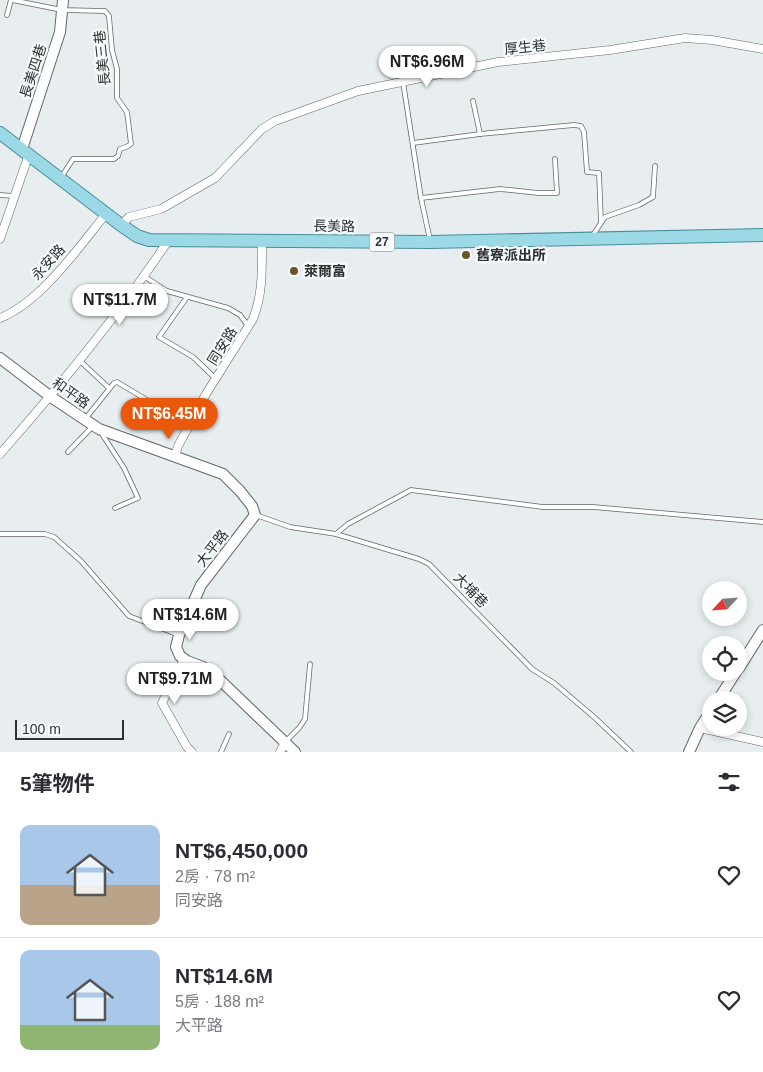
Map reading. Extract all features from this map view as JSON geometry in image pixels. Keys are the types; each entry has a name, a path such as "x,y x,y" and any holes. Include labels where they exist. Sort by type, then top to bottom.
{"main road":[{"name":"長美路","path":"0,133 121,225 137,236 150,240 431,242 763,235"}],"street":[{"name":"長美四巷","path":"26,151 60,32 63,5"},
{"name":"厚生巷","path":"121,225 129,217 161,209 215,178 262,129 275,121 358,91 498,62 610,50 685,38 712,40 763,49"},
{"path":"0,239 26,151"},
{"name":"永安路","path":"0,318 21,307 48,282 106,214"},
{"path":"0,454 51,397 145,277 168,241"},
{"name":"同安路","path":"176,456 178,446 216,379 249,327 258,307 262,284 262,241"},
{"name":"和平路","path":"2,364 92,425 223,474 240,491 256,514"},
{"name":"大平路","path":"179,635 201,585 256,514"},
{"path":"747,655 763,630"},
{"path":"179,635 176,647 180,656 203,667 220,680 282,747 295,752"},
{"path":"184,659 162,703 192,752"},
{"path":"689,752 702,725"},
{"path":"700,728 763,742"}],"lane":[{"path":"7,15 12,0 63,5"},
{"name":"長美三巷","path":"60,178 72,159 114,159 118,156 120,149 131,144 127,112 117,98 117,69 112,50 109,16 105,11 63,5"},
{"path":"403,82 421,198 431,242"},
{"path":"473,101 480,134"},
{"path":"413,143 480,134 581,126 584,132 587,172 599,173 601,222"},
{"path":"421,198 500,189 538,194 557,193 555,159"},
{"path":"590,239 605,217 644,203 653,197 655,166"},
{"path":"0,195 14,196"},
{"path":"145,277 167,291 228,308 240,315 249,327"},
{"path":"187,297 159,337 193,357 216,379"},
{"path":"79,360 109,388"},
{"path":"68,452 92,425 109,388 114,383 117,382 152,403"},
{"path":"92,425 116,454 138,498 115,508"},
{"path":"336,534 348,524 412,490 543,507 593,507 763,522"},
{"name":"大埔巷","path":"256,514 290,527 336,534 419,559 429,564 532,669 554,683 631,752"},
{"path":"0,534 45,534 54,537 81,561 129,616 179,635"},
{"path":"282,747 305,719 310,664"},
{"path":"221,752 229,734"}],"place":[{"name":"舊寮派出所","path":"466,255"},
{"name":"萊爾富","path":"294,271"}]}
